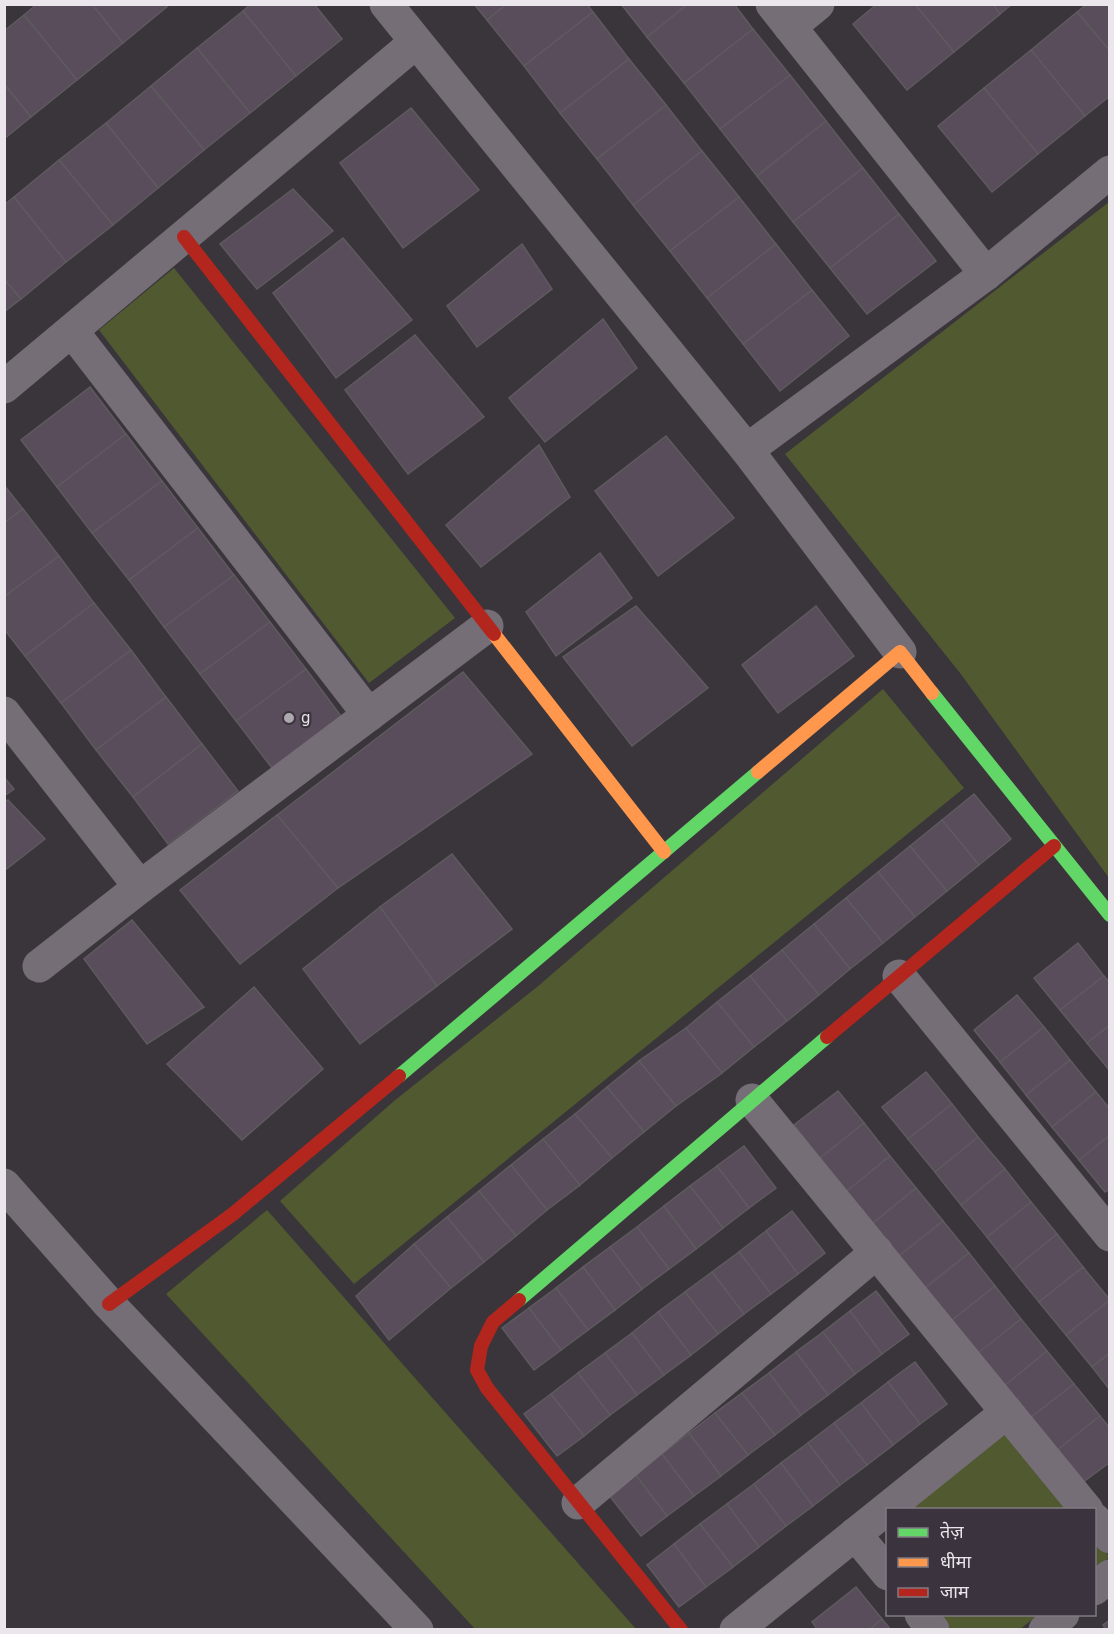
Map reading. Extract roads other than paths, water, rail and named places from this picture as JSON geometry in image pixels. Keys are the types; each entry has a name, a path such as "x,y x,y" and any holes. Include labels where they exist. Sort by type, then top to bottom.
{"street":[{"path":"386,4 747,450 900,652 1110,915"},
{"path":"818,4 781,16 986,274"},
{"path":"4,387 416,42"},
{"path":"747,450 986,274 1110,172"},
{"path":"184,237 664,852"},
{"path":"72,331 369,715"},
{"path":"39,966 140,887 487,626"},
{"path":"109,1304 233,1214 900,652"},
{"path":"4,713 140,887"},
{"path":"681,1629 487,1388 477,1370 481,1346 493,1322 1054,846"},
{"path":"899,976 1110,1235"},
{"path":"752,1100 1086,1508"},
{"path":"4,1185 109,1304 417,1629"},
{"path":"578,1503 877,1252"},
{"path":"887,1508 1007,1412"},
{"path":"736,1629 886,1509"},
{"path":"1096,1520 1110,1537"},
{"path":"855,1534 886,1572"},
{"path":"1096,1588 1110,1576"},
{"path":"923,1616 933,1629"},
{"path":"1045,1629 1061,1616"}],"place":[{"name":"g","path":"289,718"}]}
